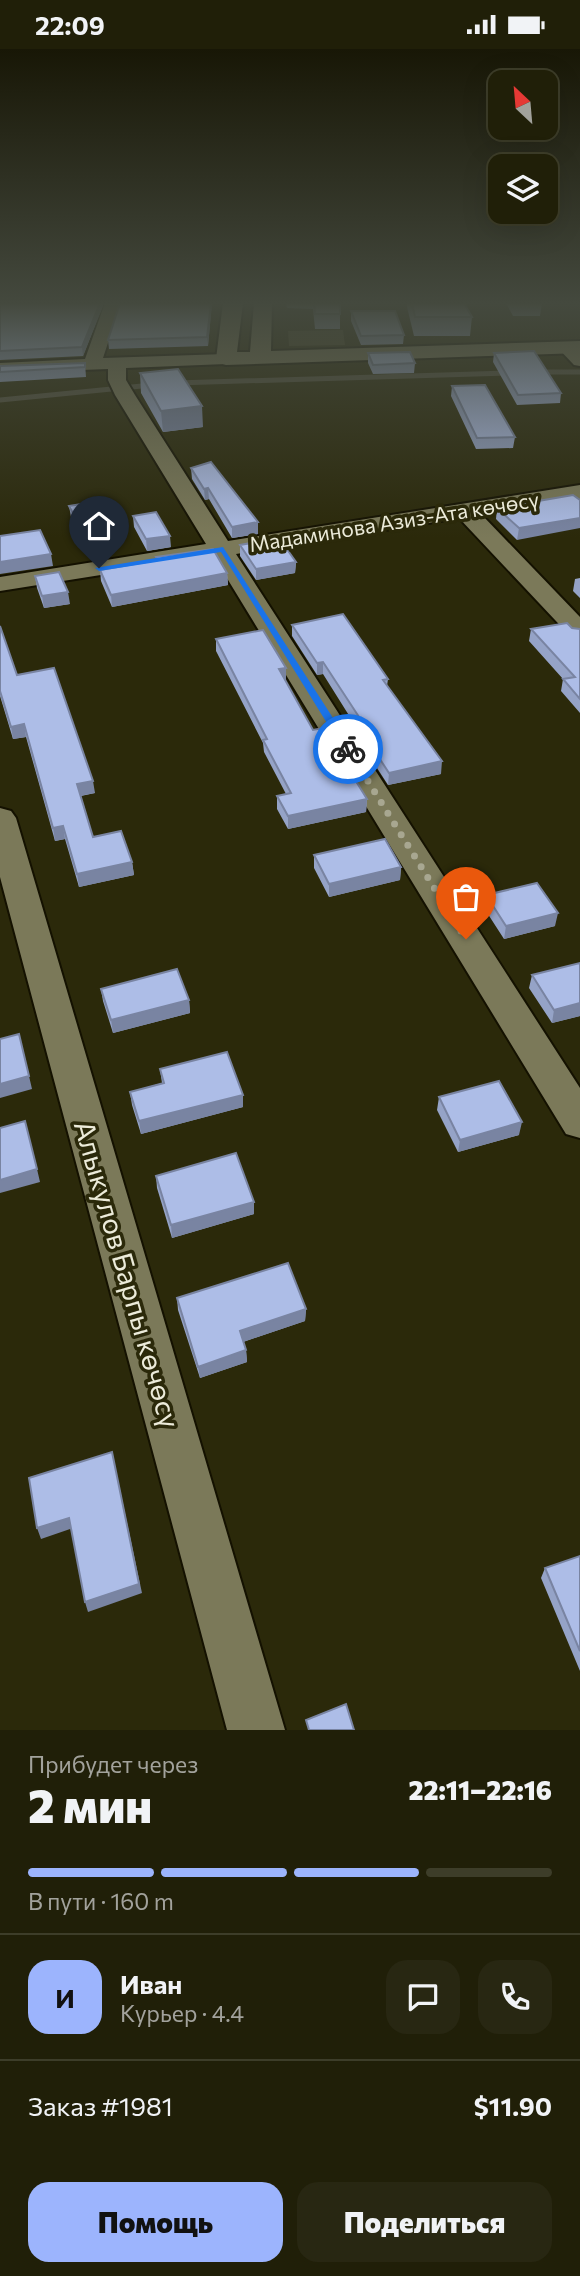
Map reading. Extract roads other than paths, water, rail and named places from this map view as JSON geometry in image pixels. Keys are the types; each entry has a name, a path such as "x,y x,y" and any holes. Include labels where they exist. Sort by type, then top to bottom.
{"street":[{"path":"121,381 580,1122"},
{"name":"Мадаминова Азиз-Ата көчөсү","path":"0,584 580,492"},
{"path":"463,509 580,632"},
{"name":"Алыкулов Барпы көчөсү","path":"0,818 256,1730"}],"waterway":[{"path":"176,383 228,381"},
{"path":"0,400 152,385"}]}
